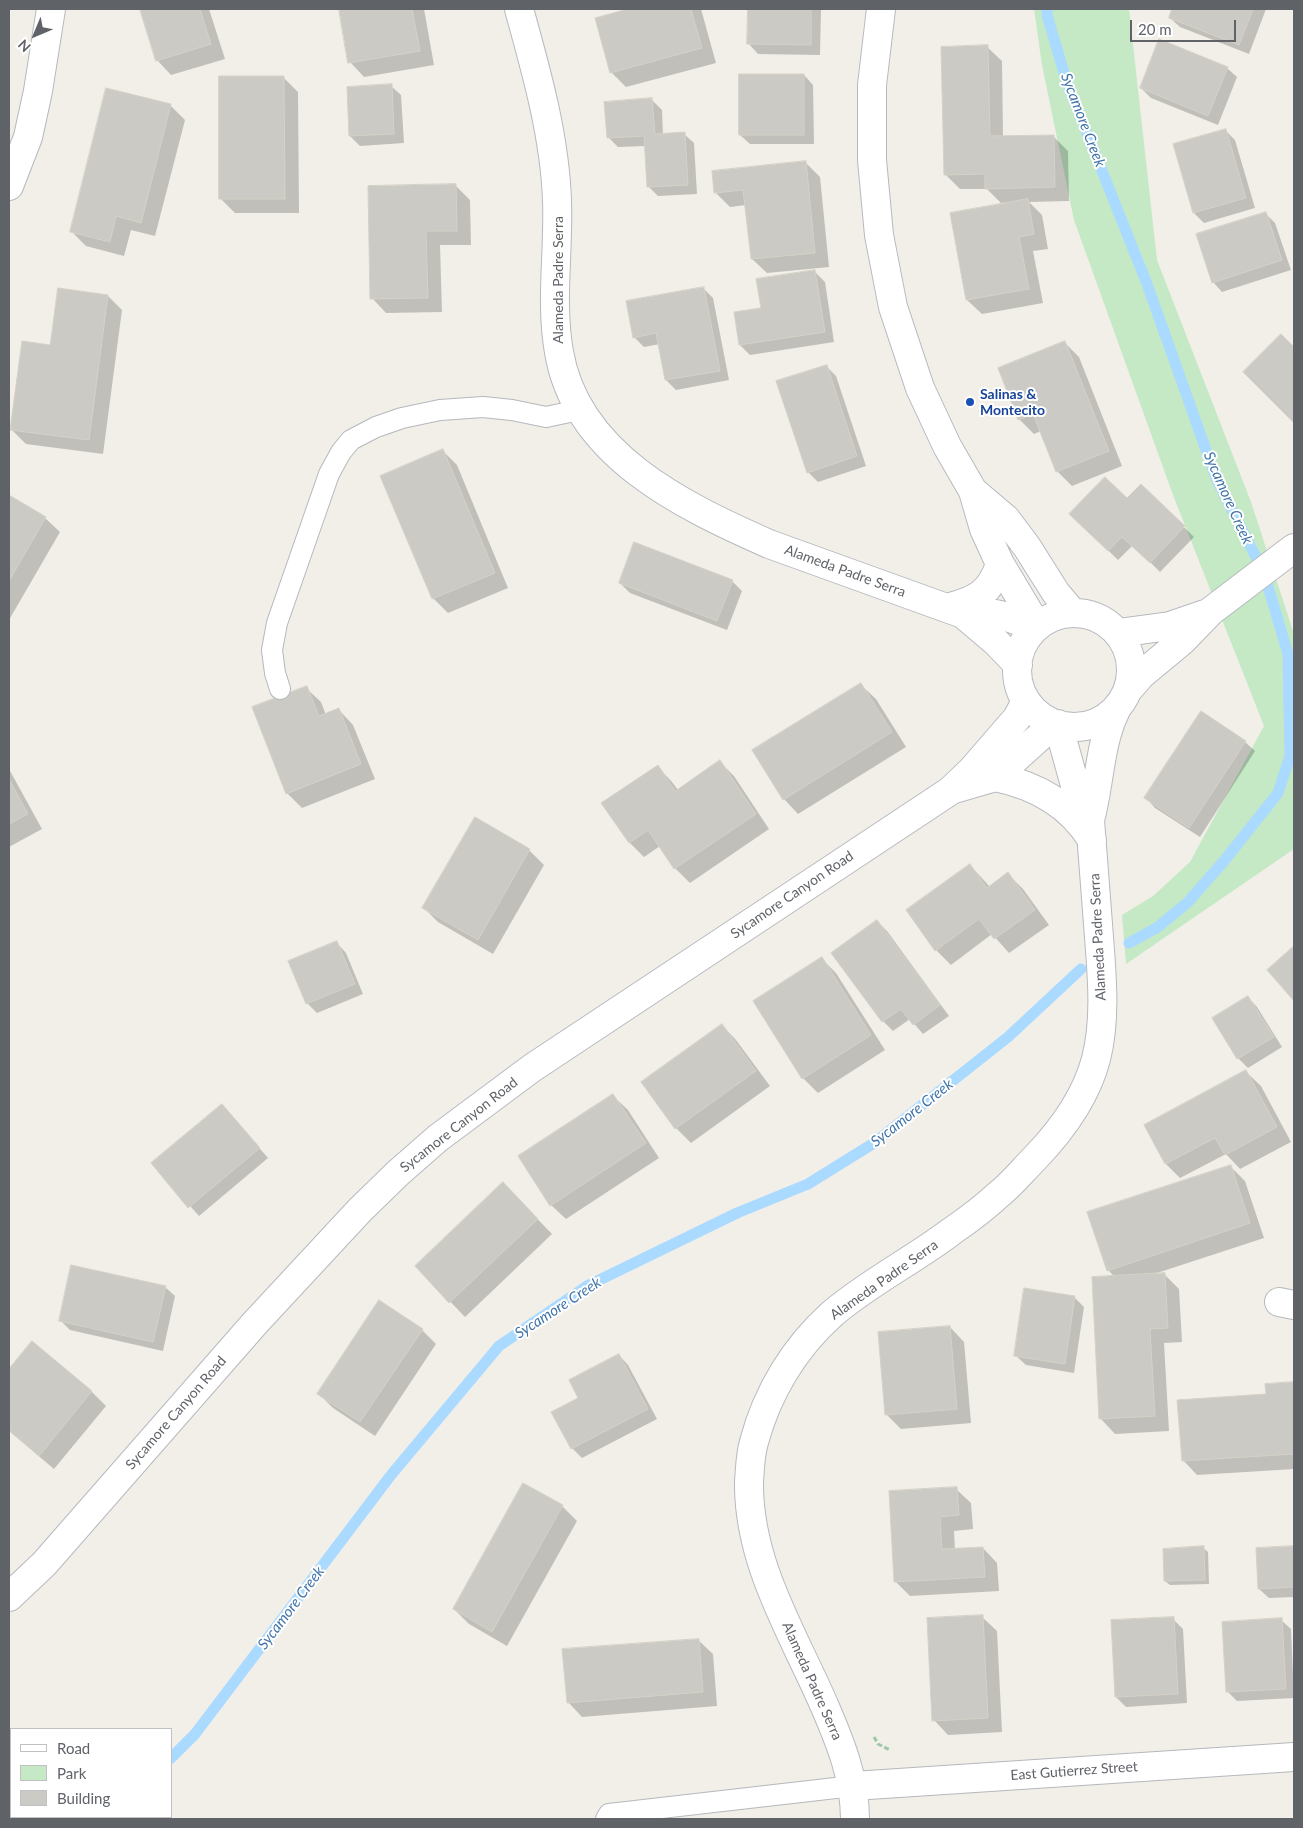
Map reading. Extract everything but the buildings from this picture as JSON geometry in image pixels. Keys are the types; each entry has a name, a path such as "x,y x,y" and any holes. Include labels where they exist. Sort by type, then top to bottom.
{"street":[{"path":"9,186 28,137 38,91 51,9"},
{"name":"Alameda Padre Serra","path":"520,9 548,129 554,170 557,199 556,317 559,352 571,394 579,410 605,442 641,476 672,497 769,544 954,611 996,642 1018,664"},
{"path":"881,9 872,85 872,160 879,235 893,307 920,388 947,446 973,491 984,529 1000,564 1036,627"},
{"path":"973,491 1006,519 1027,547 1056,593 1072,612"},
{"path":"1122,700 1132,676 1131,660 1126,646 1118,633 1098,617 1072,612 1059,614 1036,627 1021,650 1018,664 1018,678 1026,700 1036,712 1057,724 1072,727 1092,724 1102,720 1122,700 1142,675 1187,636 1211,611 1294,548"},
{"path":"954,611 983,593 992,583 1000,564"},
{"name":"Alameda Padre Serra","path":"954,611 992,612 1036,627"},
{"path":"1118,633 1170,626 1211,611"},
{"name":"Sycamore Canyon Road","path":"9,1597 44,1564 223,1359 347,1224 398,1172 438,1138 532,1068 950,791 972,770 1017,718 1026,700"},
{"name":"Alameda Padre Serra","path":"855,1819 853,1786 846,1758 837,1733 782,1614 755,1540 749,1492 753,1444 775,1384 798,1353 832,1314 951,1232 999,1195 1045,1148 1066,1121 1090,1079 1100,1038 1102,1016 1102,974 1091,830 1103,749 1122,700"},
{"name":"Alameda Padre Serra","path":"1057,724 1076,790 1091,830"},
{"name":"Sycamore Canyon Road","path":"950,791 995,777 1046,731 1057,724"},
{"path":"995,777 1025,785 1058,802 1091,830"},
{"name":"East Gutierrez Street","path":"853,1786 1294,1757"}],"lane":[{"path":"280,689 272,650 277,623 329,474 341,452 351,440 376,427 402,418 440,410 483,407 512,410 546,417 579,410"},
{"path":"606,1819 609,1814 853,1786"}],"green space":[{"path":"1034,9 1129,9 1157,260 1251,502 1294,634 1294,849 1126,964 1122,915 1153,896 1190,862 1264,726 1173,495 1074,220 1042,65"}],"waterway":[{"name":"Sycamore Creek","path":"1047,9 1047,15 1067,83 1147,284 1216,478 1264,573 1288,654 1290,756 1278,793 1224,861 1188,902 1158,927 1129,943"},
{"name":"Sycamore Creek","path":"172,1757 195,1734 391,1475 499,1346 587,1286 737,1213 808,1184 874,1143 1008,1037 1081,969"}],"place":[{"name":"Salinas & Montecito","path":"970,402"}]}
